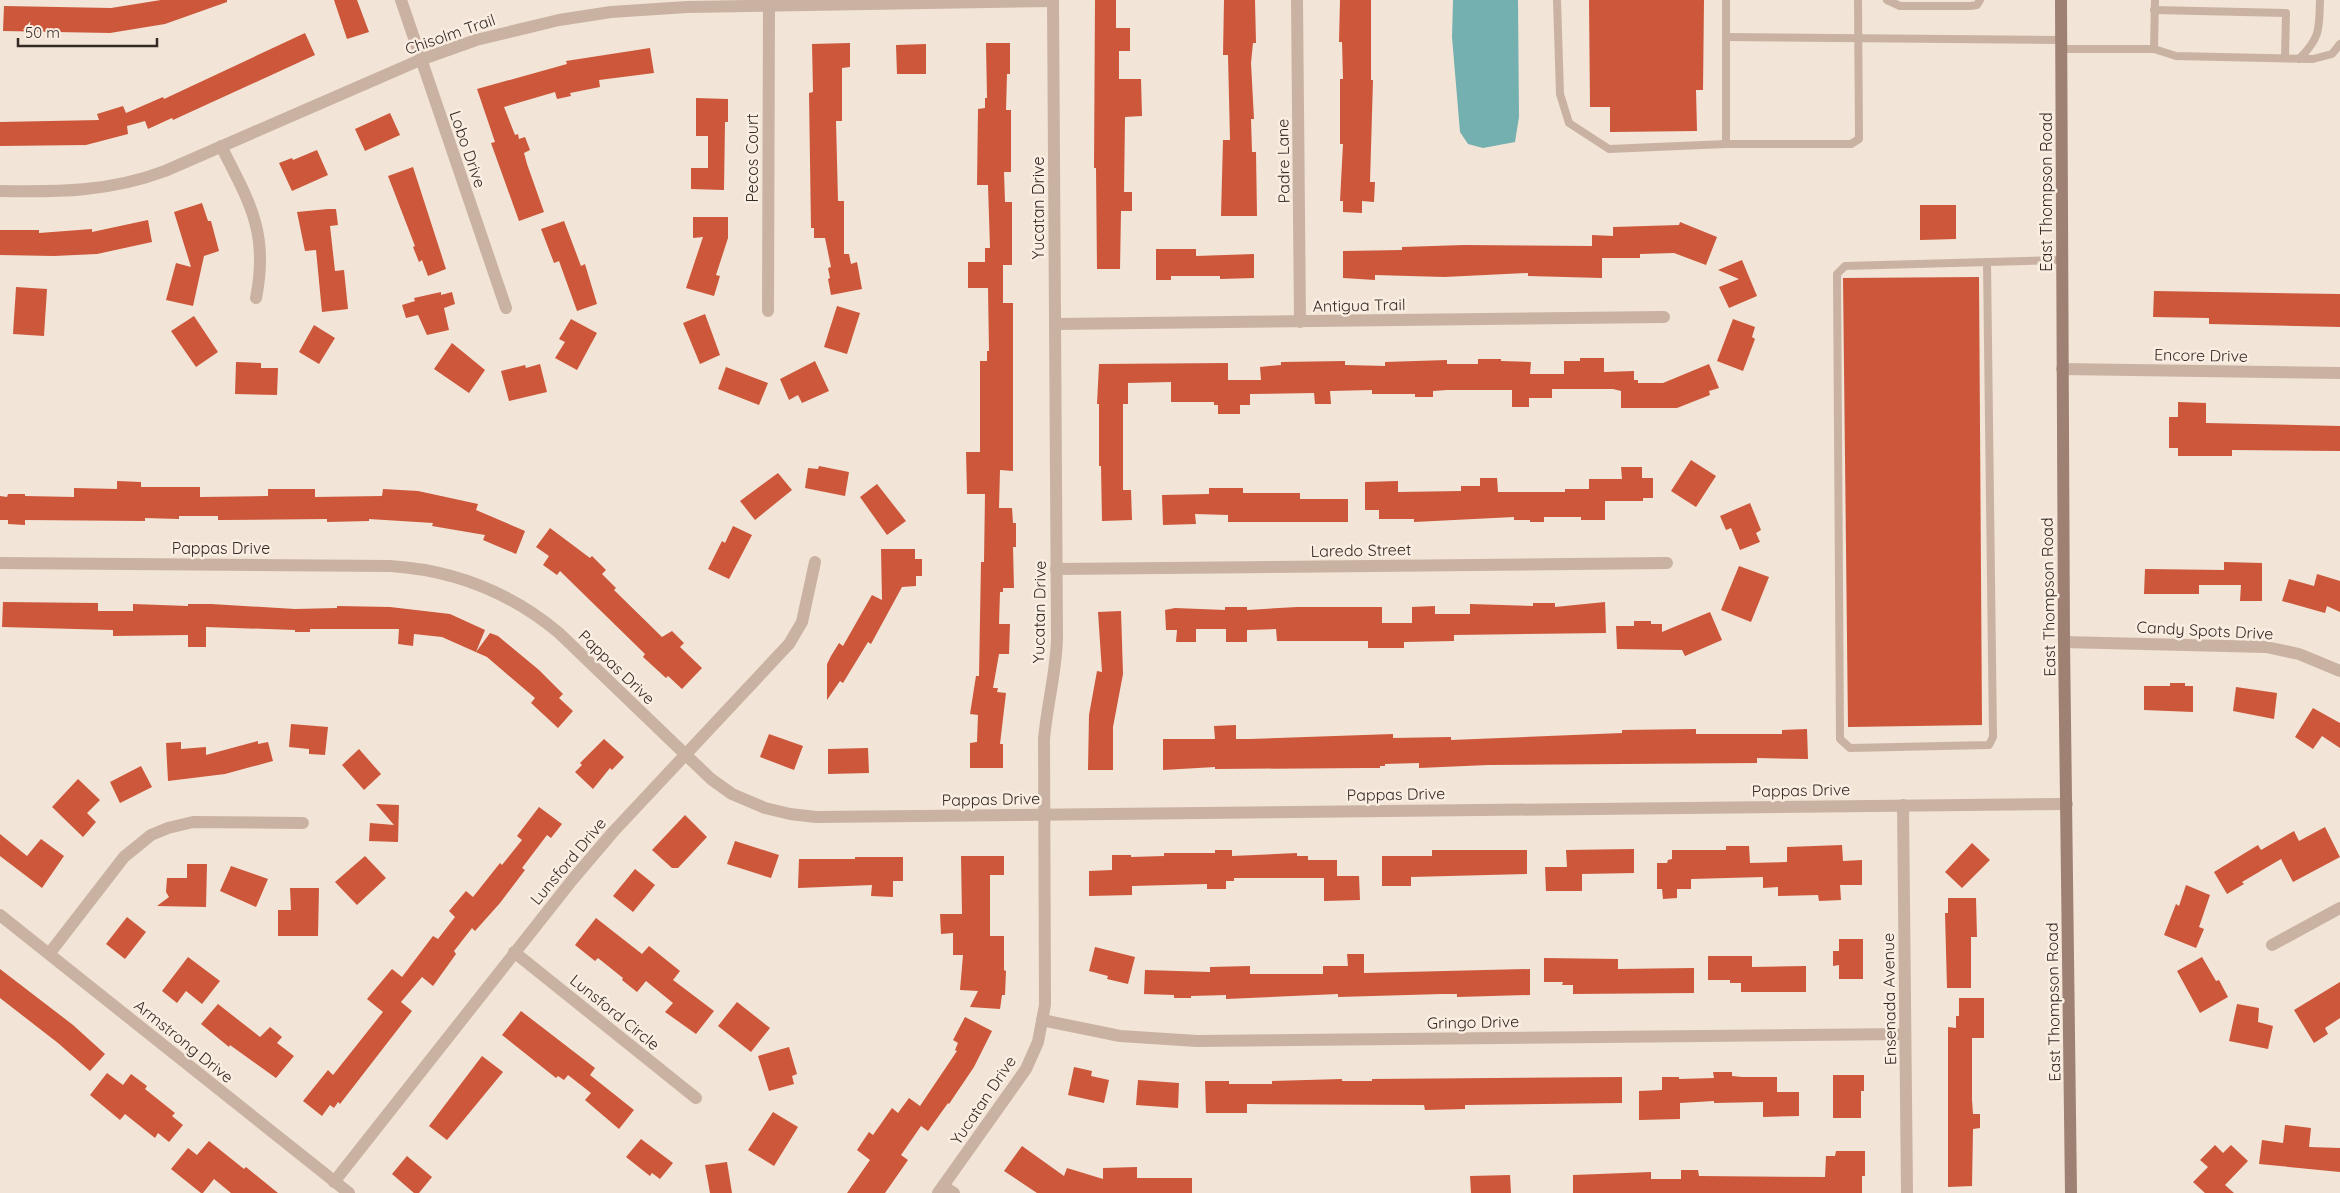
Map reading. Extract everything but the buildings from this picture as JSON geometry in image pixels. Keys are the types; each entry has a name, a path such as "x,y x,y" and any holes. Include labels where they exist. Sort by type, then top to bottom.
{"main road":[{"name":"East Thompson Road","path":"2061,0 2064,642 2071,1193"}],"street":[{"name":"Lobo Drive","path":"401,0 506,308"},
{"name":"Padre Lane","path":"1297,0 1300,322"},
{"name":"Chisolm Trail","path":"0,191 73,192 108,187 157,174 420,60 509,31 576,17 645,9 1053,1"},
{"name":"Yucatan Drive","path":"945,1191 1026,1069 1038,1042 1046,994 1045,720 1057,663 1053,1"},
{"name":"Pecos Court","path":"768,311 769,6"},
{"path":"222,146 250,204 258,229 261,272 256,298"},
{"name":"Antigua Trail","path":"1055,324 1664,317"},
{"name":"Encore Drive","path":"2062,368 2340,373"},
{"name":"Lunsford Drive","path":"334,1182 514,952 602,846 789,644 802,622 815,562"},
{"name":"Pappas Drive","path":"0,563 390,566 451,575 476,583 509,598 546,622 685,756 711,779 732,794 765,808 790,814 816,817 2067,804"},
{"name":"Laredo Street","path":"1056,569 1667,563"},
{"name":"Candy Spots Drive","path":"2064,642 2266,647 2299,654 2340,671"},
{"name":"Ensenada Avenue","path":"1903,805 1907,1193"},
{"path":"49,954 124,857 151,835 176,825 193,822 303,823"},
{"path":"2272,945 2340,908"},
{"name":"Armstrong Drive","path":"0,915 348,1193"},
{"name":"Lunsford Circle","path":"514,952 696,1098"},
{"name":"Gringo Drive","path":"1042,1020 1120,1036 1172,1041 1905,1034"}],"lane":[{"path":"1557,0 1560,94 1569,123 1609,149 1726,144 1851,144 1859,139 1858,0"},
{"path":"1726,0 1726,144"},
{"path":"1886,0 1900,6 1970,6 1977,5 1980,0"},
{"path":"2154,49 2155,0"},
{"path":"2299,59 2310,48 2319,32 2320,0"},
{"path":"2154,10 2286,13 2286,58"},
{"path":"1726,37 1859,37 2061,44 2154,49 2176,56 2299,59 2313,59 2332,54 2340,44"},
{"path":"1987,262 1993,737 1989,745 1850,748 1840,739 1837,274 1845,266 1987,262 2062,260"}],"water":[{"path":"1453,0 1518,0 1519,117 1515,142 1483,148 1468,144 1460,132 1452,37"}]}
